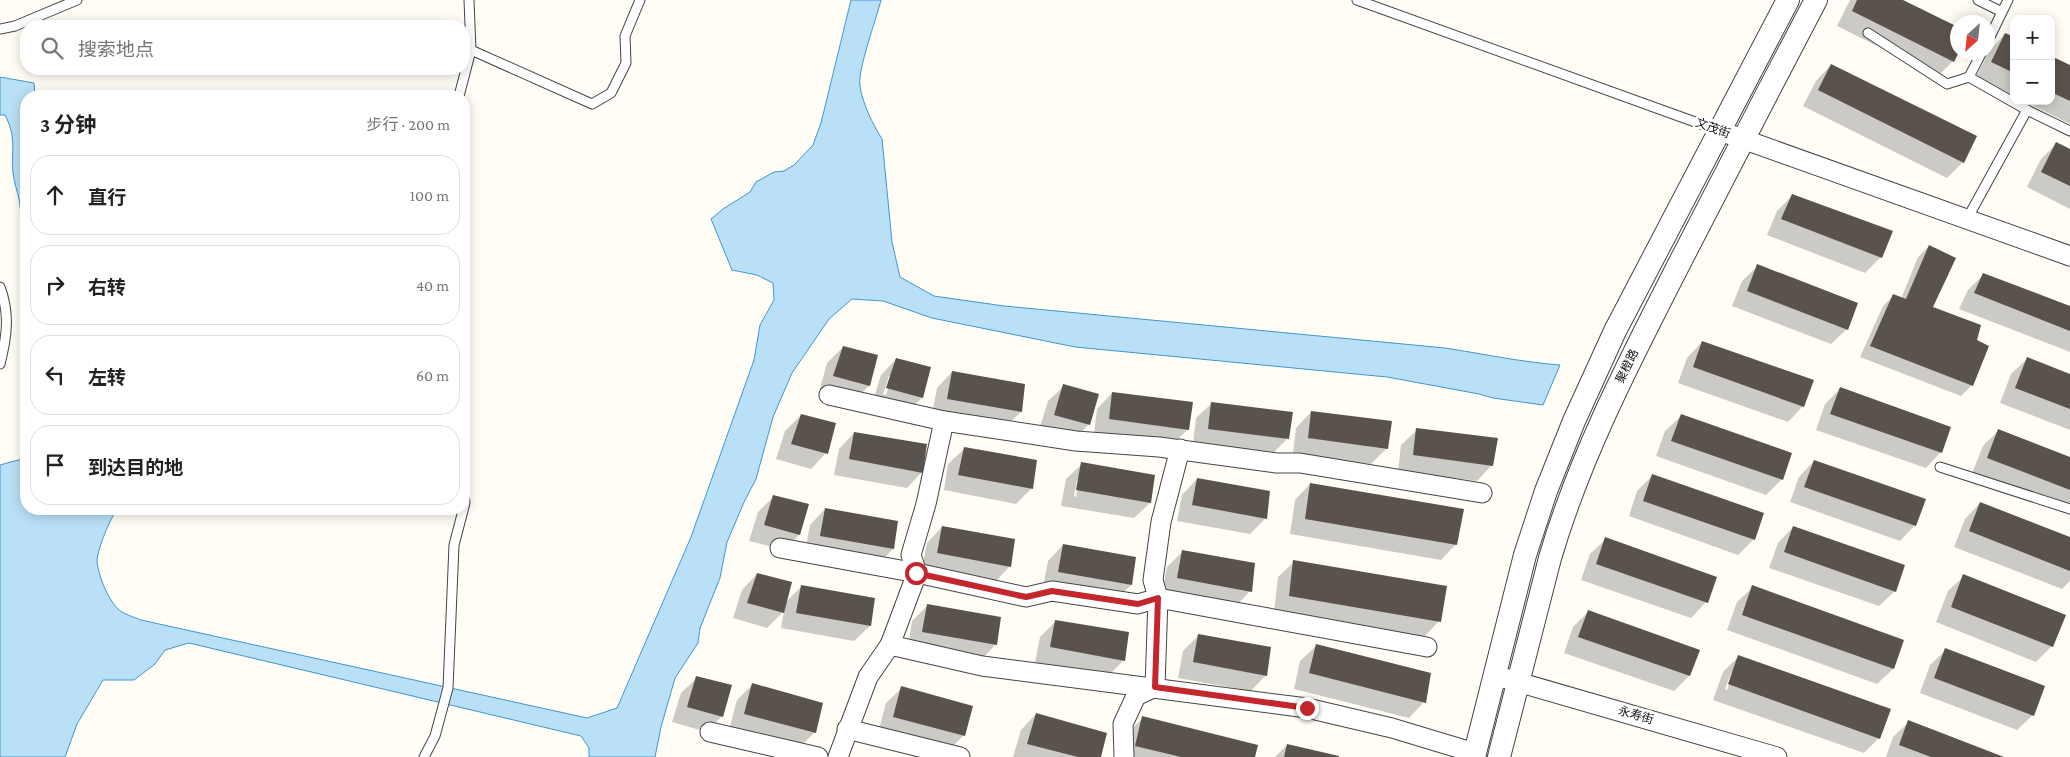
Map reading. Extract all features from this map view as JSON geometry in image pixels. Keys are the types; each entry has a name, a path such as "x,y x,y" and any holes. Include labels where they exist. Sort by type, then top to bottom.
{"street":[{"name":"聚橙路","path":"1475,755 1528,547 1556,462 1615,332 1788,0"},
{"name":"聚橙路","path":"1499,757 1558,531 1594,437 1641,338 1816,0"},
{"name":"文茂街","path":"1720,131 2070,256"},
{"path":"829,395 944,421 1076,441 1180,449 1277,463 1300,463 1482,493"},
{"path":"838,757 868,677 890,646 916,573 911,555 926,504 944,421"},
{"path":"1155,687 1158,598 1154,580 1161,522 1180,449"},
{"path":"780,548 916,573 1026,597 1052,591 1138,604 1158,598 1427,647"},
{"path":"890,646 982,666 1307,708 1392,728 1475,755"},
{"name":"永寿街","path":"1494,676 1518,681 1777,757"},
{"path":"1124,757 1123,724 1136,696 1155,687"},
{"path":"847,729 960,757"},
{"path":"710,732 818,757"}],"lane":[{"path":"29,20 77,0"},
{"path":"469,0 470,20"},
{"path":"471,50 592,104 611,93 626,63 626,36 640,0"},
{"name":"文茂街","path":"1357,0 1720,131"},
{"path":"1978,0 2002,12"},
{"path":"1995,26 2008,0"},
{"path":"0,29 20,24"},
{"path":"470,25 470,54"},
{"path":"1868,33 1947,84 1970,77 1978,60"},
{"path":"461,90 465,75"},
{"path":"1970,77 2026,110 2070,132"},
{"path":"1967,219 2026,110"},
{"path":"0,287 6,304 6,342 0,364"},
{"path":"1940,467 2070,509"},
{"path":"424,757 435,736 448,688 454,545 462,515"}],"water":[{"path":"851,0 881,0 861,69 860,86 868,113 882,139 892,242 900,277 934,296 1004,306 1445,348 1560,365 1543,405 1493,398 1387,377 1075,347 932,318 883,301 852,299 829,319 792,373 773,417 756,479 727,542 720,578 700,628 698,643 675,678 661,727 655,757 589,757 589,748 581,736 189,643 165,650 155,664 134,680 103,680 77,724 65,757 0,757 0,465 20,460 20,515 114,515 104,534 97,562 107,593 119,610 128,615 141,620 587,718 617,708 691,537 754,360 760,325 774,300 773,283 757,275 732,270 711,219 750,192 756,182 774,172 784,171 794,165 813,145 821,123"},
{"path":"0,77 34,83 35,90 20,90 20,205 13,176 11,130 5,115 0,115"}],"building":[{"path":"1857,0 1903,0 1950,23 1950,60 1852,11"},
{"path":"2005,33 2010,35 2010,71 1991,62 1995,60 1995,54"},
{"path":"2055,58 2070,65 2070,101 2055,94"},
{"path":"1831,64 1977,136 1964,163 1818,90"},
{"path":"2056,142 2070,149 2070,186 2041,172"},
{"path":"1792,194 1893,231 1882,258 1781,219"},
{"path":"1929,245 1956,258 1933,307 1981,325 1977,340 1989,346 1973,386 1870,346 1893,294 1906,299"},
{"path":"1757,264 1858,303 1848,330 1747,291"},
{"path":"1983,273 2070,306 2070,331 1974,293"},
{"path":"1702,341 1814,380 1804,407 1693,367"},
{"path":"843,346 878,355 870,386 833,376"},
{"path":"2027,357 2070,374 2070,409 2015,388"},
{"path":"896,358 931,367 923,398 886,388"},
{"path":"952,371 1025,384 1022,412 947,399"},
{"path":"1063,384 1099,394 1090,425 1054,415"},
{"path":"1840,387 1951,427 1942,453 1830,414"},
{"path":"1112,392 1193,402 1189,430 1109,419"},
{"path":"1211,402 1293,412 1289,439 1208,429"},
{"path":"1311,411 1392,421 1388,449 1308,438"},
{"path":"801,414 836,423 828,454 791,444"},
{"path":"1681,414 1792,453 1783,480 1671,441"},
{"path":"1416,428 1498,438 1493,466 1413,455"},
{"path":"1998,429 2070,457 2070,490 1987,458"},
{"path":"854,432 927,444 923,473 849,459"},
{"path":"964,447 1037,460 1033,489 958,475"},
{"path":"1814,460 1926,499 1916,526 1804,487"},
{"path":"1081,462 1155,475 1151,503 1076,490"},
{"path":"1652,474 1764,513 1755,540 1643,501"},
{"path":"1197,478 1270,491 1267,519 1192,505"},
{"path":"1310,483 1464,509 1457,545 1305,519"},
{"path":"773,495 809,504 800,535 764,525"},
{"path":"1980,502 2070,537 2070,571 1969,531"},
{"path":"825,508 898,521 894,549 820,536"},
{"path":"942,526 1015,539 1011,567 937,553"},
{"path":"1793,526 1905,565 1896,592 1784,552"},
{"path":"1605,537 1717,577 1708,603 1596,564"},
{"path":"1063,544 1136,557 1132,585 1058,572"},
{"path":"1182,550 1255,563 1252,592 1177,578"},
{"path":"1293,560 1447,586 1441,622 1289,596"},
{"path":"757,573 792,582 784,613 747,603"},
{"path":"1963,574 2066,615 2053,647 1951,607"},
{"path":"801,585 875,598 871,626 796,613"},
{"path":"1752,585 1904,640 1894,669 1742,615"},
{"path":"927,604 1001,617 997,645 922,632"},
{"path":"1588,610 1700,650 1690,676 1578,637"},
{"path":"1055,620 1129,632 1125,661 1050,647"},
{"path":"1198,634 1271,647 1267,676 1193,662"},
{"path":"1316,644 1431,673 1426,703 1309,673"},
{"path":"1945,648 2045,686 2034,716 1934,678"},
{"path":"1738,655 1891,709 1880,739 1728,684"},
{"path":"696,676 732,685 723,717 687,707"},
{"path":"752,683 823,703 816,733 744,714"},
{"path":"901,686 973,706 965,736 893,717"},
{"path":"1036,713 1107,733 1101,757 1078,757 1027,744"},
{"path":"1142,716 1258,745 1255,757 1181,757 1135,746"},
{"path":"1908,720 2004,757 1931,757 1899,745"},
{"path":"1287,744 1339,756 1339,757 1284,757"}],"route":[{"path":"916,573 1026,597 1052,591 1138,604 1158,598 1155,687 1307,708"}]}
